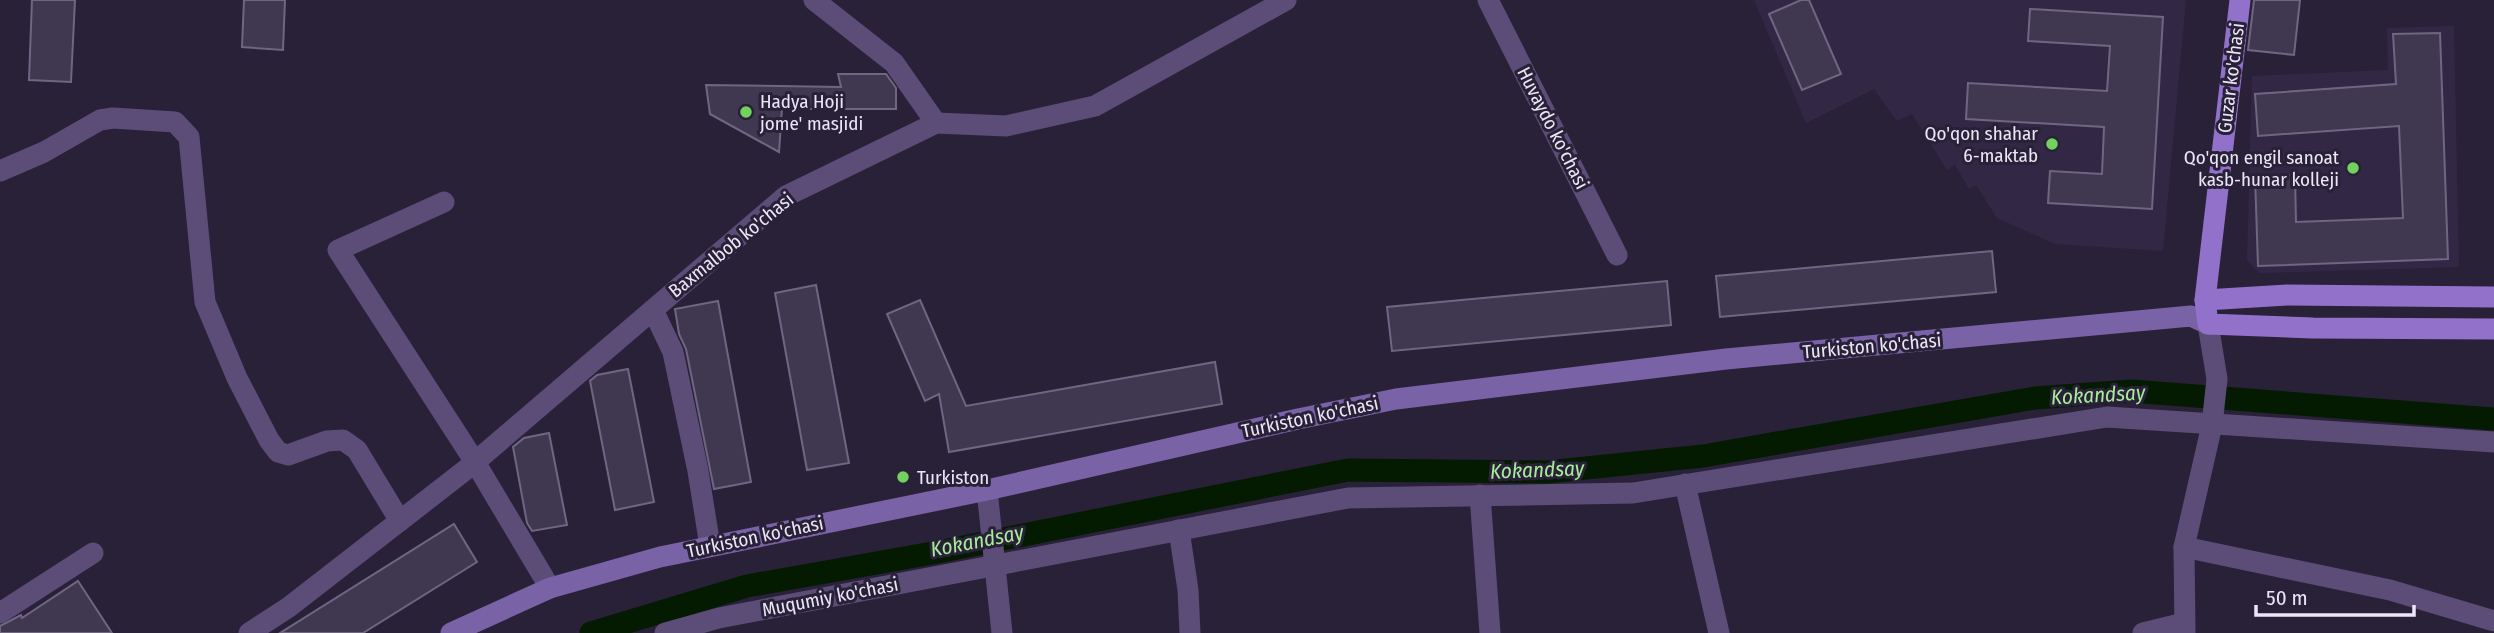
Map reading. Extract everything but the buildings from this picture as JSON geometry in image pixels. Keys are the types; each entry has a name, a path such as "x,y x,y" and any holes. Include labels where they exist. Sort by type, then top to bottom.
{"main road":[{"name":"Guzar ko'chasi","path":"2199,320 2205,300 2240,0"},
{"path":"2205,300 2287,295 2494,297"},
{"name":"Turkiston ko'chasi","path":"451,633 550,588 660,557 987,490 1396,399 1726,359 2199,320 2313,328 2494,329"}],"street":[{"path":"814,0 894,62 936,123"},
{"name":"Baxmalbob ko'chasi","path":"249,633 289,607 475,462 786,196 936,123 1006,126 1095,106 1286,0"},
{"name":"Huvaydo ko'chasi","path":"1488,0 1617,256"},
{"path":"0,171 44,152 100,120 113,118 175,122 189,137 205,302 237,378 269,440 278,453 288,455 327,441 343,440 357,450 400,522"},
{"path":"444,202 338,250 475,462 550,588"},
{"path":"653,310 673,352 698,471 710,546"},
{"path":"2143,633 2185,628 2184,547 2212,425 2217,379 2199,320"},
{"name":"Muqumiy ko'chasi","path":"665,633 719,618 1348,498 1633,492 2107,417 2494,442"},
{"path":"1685,484 1716,632"},
{"path":"987,490 1002,633"},
{"path":"1480,495 1490,633"},
{"path":"1179,530 1188,590 1190,633"},
{"path":"2184,547 2390,590 2494,621"},
{"path":"0,613 93,553"}],"shaded area":[{"name":"Qo'qon shahar 6-maktab","path":"1754,0 2186,0 2163,251 2055,244 1997,218 1976,185 1969,189 1955,165 1947,170 1912,114 1897,121 1874,89 1806,123"},
{"name":"Qo'qon engil sanoat kasb-hunar kolleji","path":"2454,26 2459,267 2259,273 2247,260 2252,76 2388,70 2387,28"}],"waterway":[{"name":"Kokandsay","path":"591,633 747,586 938,552 1348,470 1547,472 1703,456 2035,398 2131,391 2494,419"}],"place":[{"name":"Hadya Hoji jome' masjidi","path":"746,112"},
{"name":"Qo'qon shahar 6-maktab","path":"2052,144"},
{"name":"Qo'qon engil sanoat kasb-hunar kolleji","path":"2353,168"},
{"name":"Turkiston","path":"903,477"}]}
